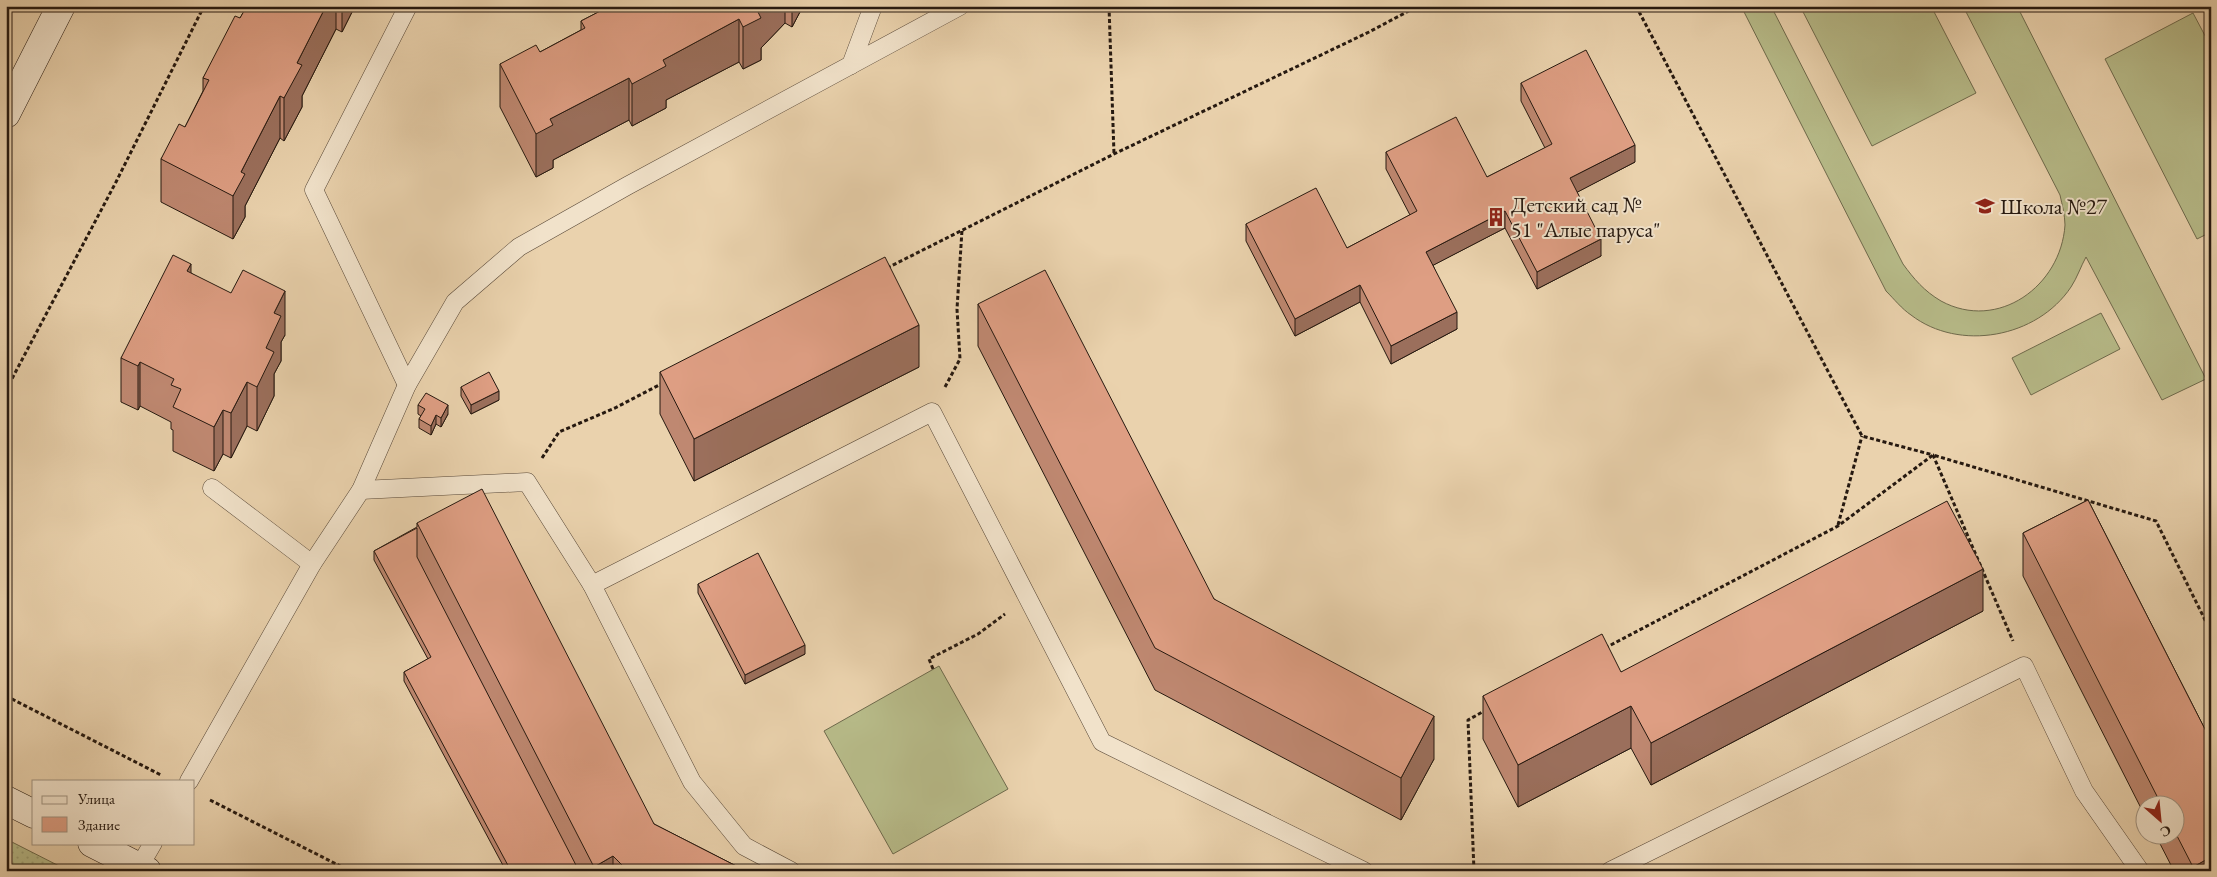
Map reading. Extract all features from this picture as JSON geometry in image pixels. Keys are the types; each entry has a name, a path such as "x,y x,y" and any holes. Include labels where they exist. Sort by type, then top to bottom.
{"main road":[{"path":"6,114 62,6"},
{"path":"6,800 32,813"},
{"path":"94,844 143,869"}],"lane":[{"path":"407,386 314,190 408,6"},
{"path":"851,66 872,6"},
{"path":"190,780 312,564 361,490 407,386 455,302 519,248 627,186 960,6"},
{"path":"592,585 932,412 1102,742 1364,871"},
{"path":"361,490 527,482 592,585 692,782 744,846 791,871"},
{"path":"212,488 312,564"},
{"path":"1610,871 2024,666 2084,791 2140,871"},
{"path":"143,869 153,844"}],"path":[{"path":"6,390 116,182 204,6"},
{"path":"1109,6 1114,154"},
{"path":"885,269 962,229 1369,32 1418,6"},
{"path":"1636,6 1862,436 1838,526"},
{"path":"932,412 960,359 957,309 962,229"},
{"path":"527,482 559,432 615,408 668,381"},
{"path":"1862,436 2156,521 2211,632"},
{"path":"1600,651 1838,526 1933,455"},
{"path":"1933,455 2024,666"},
{"path":"933,669 929,659 978,634 1027,596"},
{"path":"6,696 164,776"},
{"path":"1474,871 1468,720 1494,706"},
{"path":"202,796 350,871"},
{"path":"6,864 20,871"}],"green space":[{"path":"1741,6 1771,6 1903,264 1911,275 1924,289 1941,301 1963,309 1984,311 2004,307 2023,298 2039,284 2052,267 2061,247 2065,225 2060,195 1963,6 2017,6 2206,379 2162,400 2086,257 2071,287 2056,304 2038,318 2018,328 1996,334 1974,336 1951,333 1930,327 1908,313 1886,291"},
{"path":"1800,6 1931,6 1976,93 1872,146"},
{"path":"2193,13 2211,47 2211,232 2197,239 2105,59"},
{"path":"2101,313 2120,349 2031,395 2012,358"},
{"path":"939,666 1008,789 893,854 824,731"},
{"path":"6,839 69,871 6,871"}],"building":[{"path":"247,6 326,6 297,63 302,65 284,98 280,96 241,172 245,174 233,196 161,159 179,124 185,127 209,80 203,78 235,16 240,18"},
{"path":"610,6 760,6 757,10 761,18 743,27 739,19 663,60 666,66 632,84 629,78 550,119 553,125 536,134 500,64 536,45 540,52 585,28 581,21"},
{"name":"Детский сад № 51 \"Алые паруса\"","path":"1586,50 1635,145 1570,178 1601,239 1537,272 1505,211 1426,252 1457,312 1391,346 1360,285 1295,319 1246,224 1316,188 1347,248 1417,211 1386,152 1456,117 1487,177 1552,144 1521,83"},
{"path":"173,255 191,264 187,271 231,293 243,270 285,291 274,313 281,316 266,348 274,352 257,387 247,382 231,413 223,410 214,427 173,407 181,389 171,385 174,379 140,362 138,366 121,358"},
{"path":"885,257 919,325 694,439 660,372"},
{"path":"1045,270 1214,599 1434,716 1401,778 1155,648 978,304"},
{"path":"489,372 499,391 471,405 461,387"},
{"path":"426,393 448,405 441,418 436,415 431,426 419,419 425,409 418,405"},
{"path":"482,489 654,824 746,871 628,871 613,856 594,867 417,523"},
{"path":"2088,500 2211,741 2211,857 2193,867 2181,844 2184,844 2184,794 2156,794 2023,533"},
{"path":"1947,501 1983,569 1651,743 1631,706 1518,765 1483,696 1602,634 1621,672"},
{"path":"417,528 417,557 579,871 511,871 404,672 431,657 374,551"},
{"path":"758,553 805,645 745,675 698,584"}],"place":[{"name":"Школа №27","path":"1985,206"},
{"name":"Детский сад № 51 \"Алые паруса\"","path":"1496,217"}]}
